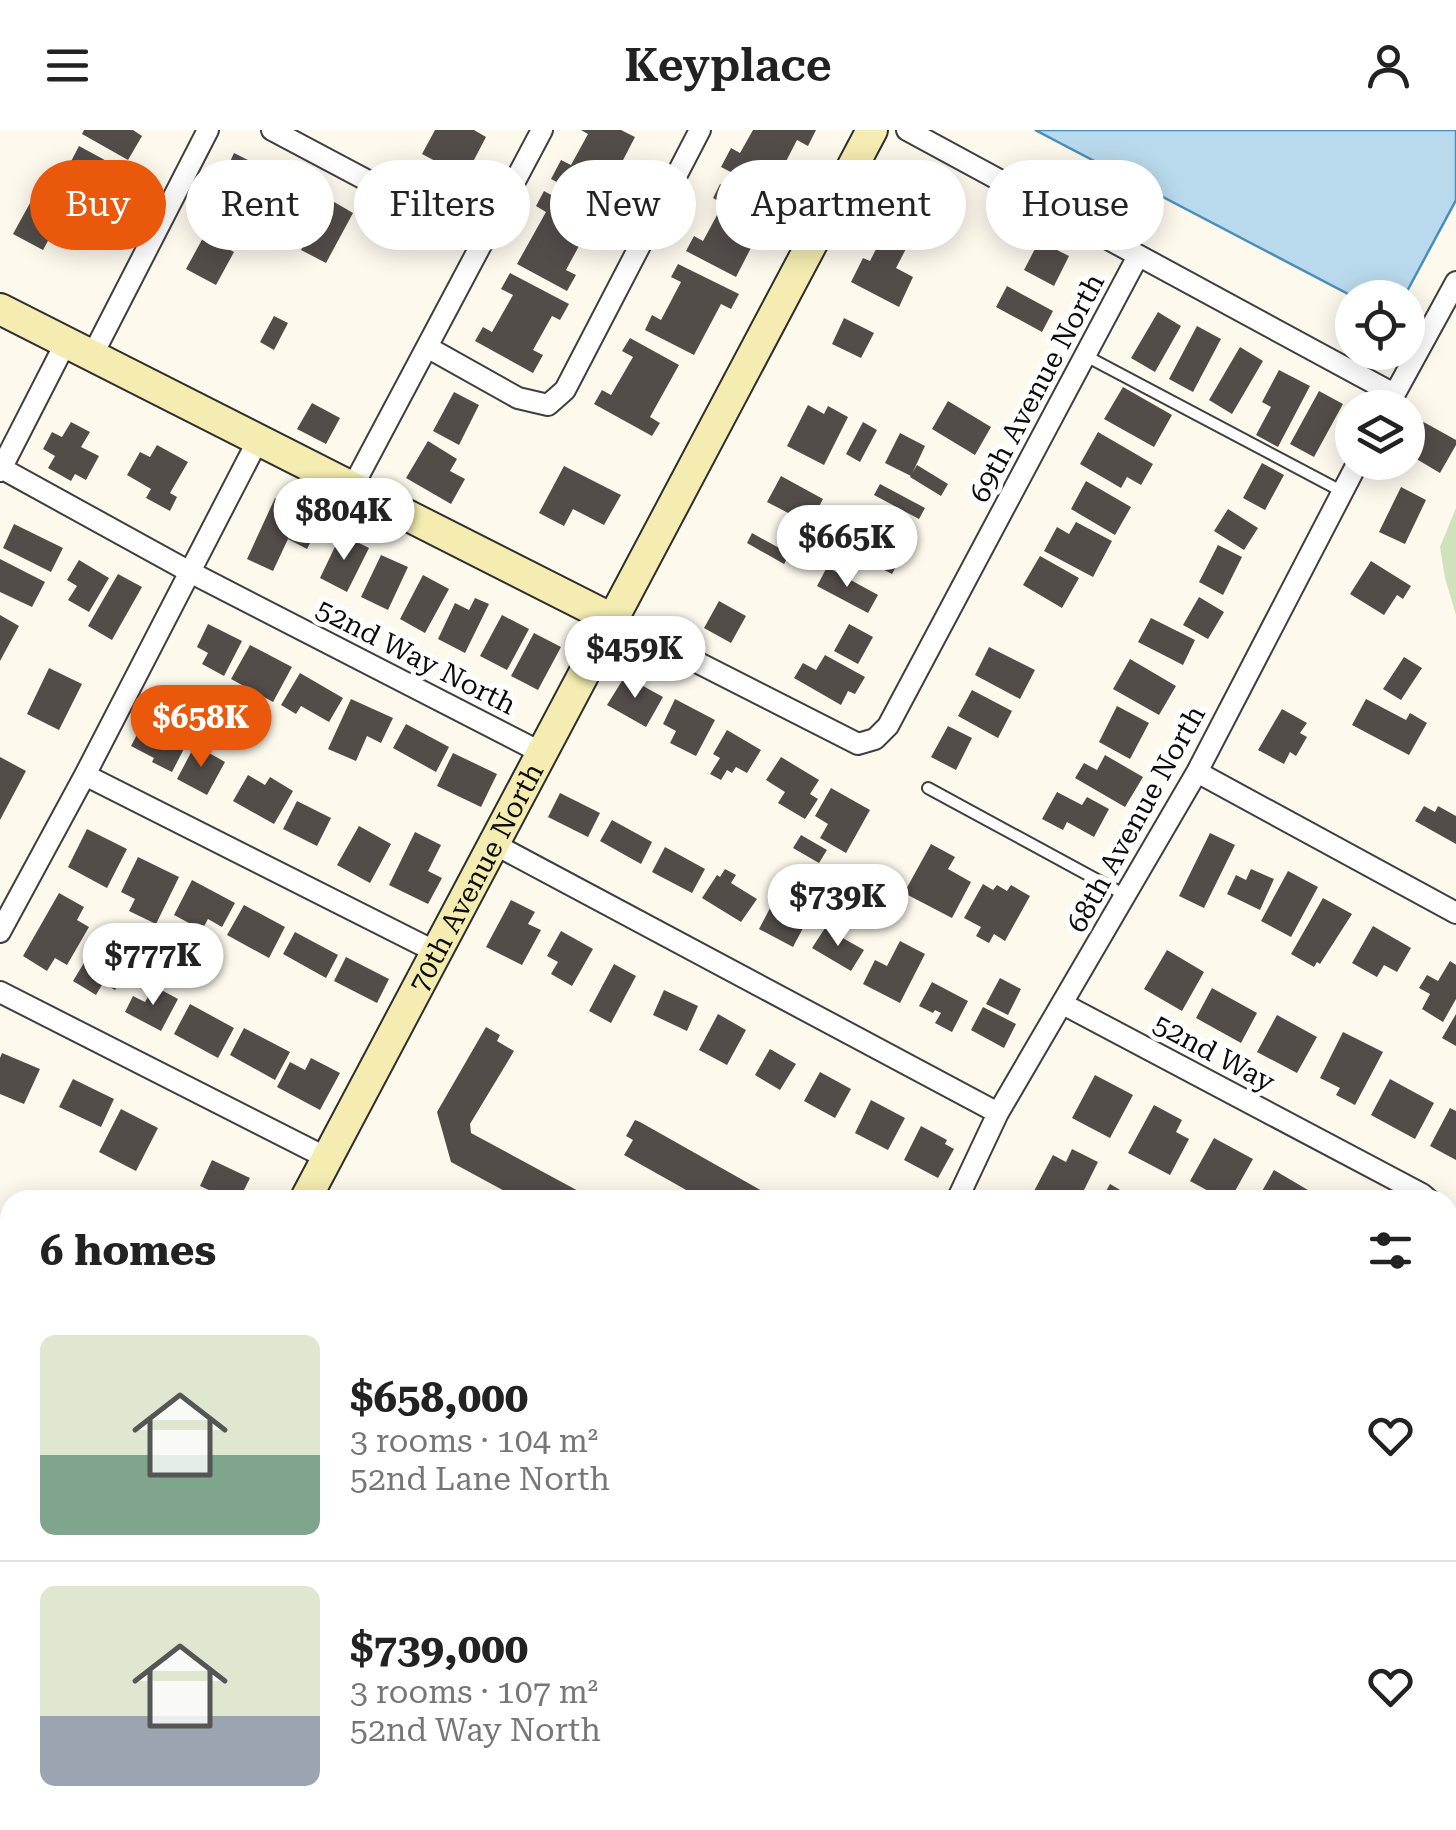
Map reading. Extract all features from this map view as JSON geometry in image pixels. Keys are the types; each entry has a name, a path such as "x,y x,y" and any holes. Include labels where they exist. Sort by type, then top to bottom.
{"street":[{"path":"1,470 79,349 208,130"},
{"path":"272,130 354,174"},
{"path":"526,160 542,130"},
{"path":"427,346 518,398 548,405 564,390 700,130"},
{"name":"70th Avenue North","path":"314,1190 327,1158 872,130"},
{"path":"907,130 1138,256 1371,390"},
{"path":"352,488 479,250"},
{"name":"69th Avenue North","path":"612,620 858,744 875,739 888,726 1138,256"},
{"path":"1396,390 1456,282"},
{"path":"0,309 612,620"},
{"path":"0,932 258,440"},
{"name":"52nd Way North","path":"1,470 542,753"},
{"name":"68th Avenue North","path":"961,1190 998,1113 1197,772 1349,480"},
{"path":"1197,772 1456,914"},
{"path":"85,774 436,952"},
{"path":"494,844 998,1113"},
{"path":"0,992 327,1158"},
{"name":"52nd Way","path":"1063,1004 1414,1190"}],"lane":[{"path":"1086,356 1343,492"},
{"path":"928,788 1126,896"}],"green space":[{"path":"1456,508 1456,615 1440,547"}],"water":[{"path":"1035,130 1456,130 1456,200 1413,280 1335,280 1335,287 1164,198 1164,160 1092,160"}],"building":[{"path":"84,130 133,130 142,136 128,160 82,134"},
{"path":"435,130 474,130 486,137 474,160 433,160 422,154"},
{"path":"581,130 621,130 635,137 623,160 574,160 588,134"},
{"path":"753,130 816,130 808,146 797,140 787,160 725,160 731,148 740,153"},
{"path":"79,146 105,160 72,160"},
{"path":"544,191 550,194 550,250 577,250 566,270 576,275 567,291 517,264 525,250 530,250 530,241 546,212 536,206"},
{"path":"334,202 353,213 334,248"},
{"path":"30,203 30,243 13,234"},
{"path":"716,217 716,250 750,250 736,277 686,251 696,250 696,237 703,241"},
{"path":"196,250 234,252 216,285 186,269"},
{"path":"301,250 333,250 326,263"},
{"path":"876,250 905,250 896,268 913,277 899,307 851,282 863,258 870,261"},
{"path":"1034,250 1057,250 1069,256 1054,286 1024,270"},
{"path":"678,264 739,294 731,309 721,304 694,355 645,330 652,315 661,320 681,282 671,277"},
{"path":"510,273 569,304 560,320 552,316 533,350 543,355 533,373 475,341 483,327 492,332 513,295 501,289"},
{"path":"1007,286 1053,311 1042,332 996,307"},
{"path":"1158,312 1181,326 1155,372 1131,358"},
{"path":"274,316 288,323 274,350 260,342"},
{"path":"844,318 874,333 861,358 832,344"},
{"path":"1197,326 1221,339 1193,392 1169,379"},
{"path":"630,338 679,365 650,417 660,423 652,436 594,404 602,390 611,395 633,357 622,351"},
{"path":"1240,347 1263,361 1232,414 1209,400"},
{"path":"1279,370 1310,386 1278,447 1256,435 1271,407 1262,402"},
{"path":"1123,387 1172,415 1154,447 1104,419"},
{"path":"1319,391 1335,400 1335,419 1314,457 1290,444"},
{"path":"454,392 479,405 459,445 433,431"},
{"path":"948,401 991,427 975,455 932,429"},
{"path":"312,403 340,418 326,444 297,429"},
{"path":"808,405 824,414 828,406 848,417 824,465 787,446"},
{"path":"71,422 90,432 81,447 99,456 86,480 75,474 71,481 48,468 55,456 43,449 52,432 62,437"},
{"path":"863,422 877,430 860,462 846,454"},
{"path":"1425,423 1456,440 1440,473 1425,464"},
{"path":"1098,432 1153,464 1141,485 1127,477 1121,488 1080,464"},
{"path":"900,433 925,446 911,476 885,463"},
{"path":"428,441 457,459 450,471 465,479 451,504 406,478"},
{"path":"157,445 188,462 170,493 177,497 170,511 146,498 151,489 127,475 140,452 150,457"},
{"path":"1262,463 1284,475 1265,510 1243,498"},
{"path":"917,465 948,484 941,496 910,477"},
{"path":"564,466 621,495 604,525 573,509 564,526 539,513"},
{"path":"781,476 823,499 814,516 799,507 794,516 767,502"},
{"path":"1086,481 1131,507 1115,535 1071,509"},
{"path":"880,484 925,508 919,519 874,495"},
{"path":"1401,487 1426,500 1405,544 1379,532"},
{"path":"275,498 321,521 307,549 288,539 273,571 247,559"},
{"path":"1228,509 1258,528 1244,550 1214,531"},
{"path":"1076,522 1112,541 1093,577 1044,551 1057,527 1069,534"},
{"path":"14,524 63,548 51,572 3,548"},
{"path":"878,526 909,542 892,574 861,558"},
{"path":"752,533 790,554 784,564 747,543"},
{"path":"341,534 369,548 347,592 320,578"},
{"path":"1218,545 1242,557 1223,595 1199,582"},
{"path":"381,555 408,567 388,610 361,597"},
{"path":"1040,556 1079,578 1062,608 1023,585"},
{"path":"0,559 45,582 32,607 0,592"},
{"path":"79,560 109,578 89,612 68,600 77,586 67,580"},
{"path":"1371,561 1411,586 1403,599 1397,595 1384,615 1350,594"},
{"path":"827,567 878,595 868,613 817,586"},
{"path":"118,574 142,587 112,640 88,626"},
{"path":"423,575 449,589 425,633 400,619"},
{"path":"1199,597 1224,612 1208,639 1183,625"},
{"path":"475,598 489,604 465,653 438,639 455,603 469,610"},
{"path":"719,601 746,616 731,643 704,628"},
{"path":"0,615 19,626 0,661"},
{"path":"502,615 529,629 507,670 480,656"},
{"path":"1151,618 1195,640 1183,665 1138,642"},
{"path":"208,624 242,641 224,676 202,664 208,653 197,647"},
{"path":"849,624 873,637 858,664 834,651"},
{"path":"534,633 561,647 538,690 511,676"},
{"path":"250,645 292,667 273,702 231,679"},
{"path":"989,647 1035,670 1020,699 975,675"},
{"path":"825,655 865,677 855,694 848,691 841,705 794,678 803,663 816,670"},
{"path":"1404,657 1422,668 1401,700 1383,689"},
{"path":"1130,659 1176,686 1159,715 1113,689"},
{"path":"49,668 82,684 59,730 27,714"},
{"path":"300,673 343,698 329,722 301,706 296,714 281,705"},
{"path":"625,676 663,697 646,727 607,705"},
{"path":"162,685 183,696 170,722 192,733 172,772 131,746 143,723 158,730 163,721 148,714"},
{"path":"972,690 1012,711 998,738 958,716"},
{"path":"351,699 393,718 381,743 367,736 356,761 328,749"},
{"path":"675,699 715,720 696,756 670,743 676,731 663,724"},
{"path":"1366,699 1406,720 1410,713 1427,723 1409,755 1352,725"},
{"path":"1117,706 1149,723 1130,759 1099,742"},
{"path":"1282,709 1307,723 1300,733 1307,737 1296,756 1290,752 1284,764 1258,750"},
{"path":"406,724 449,747 436,772 393,748"},
{"path":"948,726 972,738 956,770 931,757"},
{"path":"727,730 761,750 747,773 736,767 732,773 727,770 721,780 710,774 720,758 713,754"},
{"path":"195,745 225,762 207,795 177,779"},
{"path":"453,753 497,774 481,807 437,786"},
{"path":"1105,755 1143,777 1125,807 1075,778 1084,763 1097,770"},
{"path":"0,757 26,771 0,820"},
{"path":"781,757 819,780 810,794 818,799 805,819 778,803 785,792 766,780"},
{"path":"248,775 265,785 270,777 293,791 274,824 233,801"},
{"path":"831,788 870,810 846,853 820,838 828,824 815,816"},
{"path":"1057,792 1082,805 1087,797 1109,809 1094,837 1067,822 1063,830 1042,819"},
{"path":"560,793 600,813 588,837 548,817"},
{"path":"297,801 331,818 317,846 283,829"},
{"path":"1424,806 1435,812 1438,806 1456,816 1456,844 1415,821"},
{"path":"612,820 652,842 641,864 600,841"},
{"path":"359,826 391,844 370,883 337,865"},
{"path":"87,829 127,849 107,888 68,867"},
{"path":"415,832 441,845 428,871 442,878 428,904 389,885"},
{"path":"1210,833 1235,845 1204,908 1179,896"},
{"path":"801,835 827,850 819,863 793,848"},
{"path":"931,844 955,857 948,869 971,882 952,918 904,893"},
{"path":"665,847 705,869 692,893 652,872"},
{"path":"138,857 179,877 156,924 129,911 135,899 121,892"},
{"path":"725,869 736,875 731,883 757,899 741,922 702,898"},
{"path":"1251,869 1274,879 1260,910 1227,894 1236,875 1246,880"},
{"path":"1288,871 1318,887 1291,937 1261,921"},
{"path":"192,880 235,903 222,927 208,919 202,930 174,915"},
{"path":"983,884 1007,891 1011,885 1030,896 1005,941 994,934 989,943 976,936 981,927 964,918"},
{"path":"59,893 84,907 77,920 89,927 67,965 55,958 47,971 23,956"},
{"path":"777,895 811,913 793,947 759,929"},
{"path":"1323,898 1352,914 1320,964 1317,962 1314,967 1291,954"},
{"path":"511,900 535,912 528,924 541,930 522,965 486,947"},
{"path":"244,905 285,927 269,958 227,935"},
{"path":"1373,926 1411,948 1397,972 1384,965 1377,977 1352,963"},
{"path":"825,928 864,950 851,971 812,948"},
{"path":"561,931 593,949 572,986 551,974 558,962 547,956"},
{"path":"295,932 338,955 326,978 283,954"},
{"path":"102,933 137,955 115,990 103,983 96,995 73,981"},
{"path":"900,941 925,954 900,1003 863,984 875,960 887,966"},
{"path":"1167,950 1204,972 1182,1011 1144,989"},
{"path":"346,957 389,979 377,1003 334,981"},
{"path":"1450,961 1456,965 1456,999 1443,1022 1422,1009 1430,994 1419,988 1427,975 1438,981"},
{"path":"614,964 636,976 611,1023 589,1011"},
{"path":"1000,978 1021,989 1008,1015 986,1004"},
{"path":"932,982 968,1001 952,1032 935,1023 941,1013 919,1006"},
{"path":"154,986 178,999 161,1031 125,1012 133,996 145,1002"},
{"path":"1212,988 1257,1013 1241,1043 1196,1018"},
{"path":"664,990 698,1006 687,1031 653,1015"},
{"path":"190,1004 234,1028 218,1058 174,1034"},
{"path":"983,1007 1016,1024 1004,1048 971,1030"},
{"path":"718,1014 746,1030 727,1065 699,1050"},
{"path":"1456,1014 1456,1046 1442,1038"},
{"path":"1277,1015 1317,1037 1297,1073 1257,1052"},
{"path":"486,1027 500,1035 497,1041 514,1051 470,1124 471,1133 576,1190 503,1190 451,1162 437,1112"},
{"path":"244,1028 290,1052 275,1080 230,1055"},
{"path":"1343,1032 1383,1052 1355,1105 1336,1095 1340,1088 1320,1078"},
{"path":"770,1049 796,1064 780,1090 755,1075"},
{"path":"2,1053 40,1069 24,1104 0,1094"},
{"path":"311,1058 340,1073 320,1110 277,1087 290,1062 305,1070"},
{"path":"820,1072 851,1089 835,1118 804,1101"},
{"path":"1095,1075 1133,1095 1110,1138 1072,1118"},
{"path":"73,1079 114,1099 101,1127 59,1107"},
{"path":"1390,1079 1434,1103 1415,1139 1371,1115"},
{"path":"871,1100 905,1118 888,1150 855,1133"},
{"path":"1154,1105 1182,1120 1176,1132 1189,1139 1170,1175 1128,1153"},
{"path":"1450,1108 1456,1111 1456,1160 1430,1146"},
{"path":"121,1109 158,1128 136,1171 99,1152"},
{"path":"635,1120 760,1190 686,1190 624,1155 633,1140 626,1136"},
{"path":"921,1126 947,1140 945,1144 954,1149 938,1178 904,1160"},
{"path":"1214,1138 1253,1159 1236,1190 1207,1190 1190,1181"},
{"path":"1072,1149 1098,1162 1084,1190 1035,1190 1053,1155 1066,1162"},
{"path":"212,1160 250,1178 244,1190 209,1190 200,1186"},
{"path":"1274,1170 1308,1190 1263,1190"}]}
